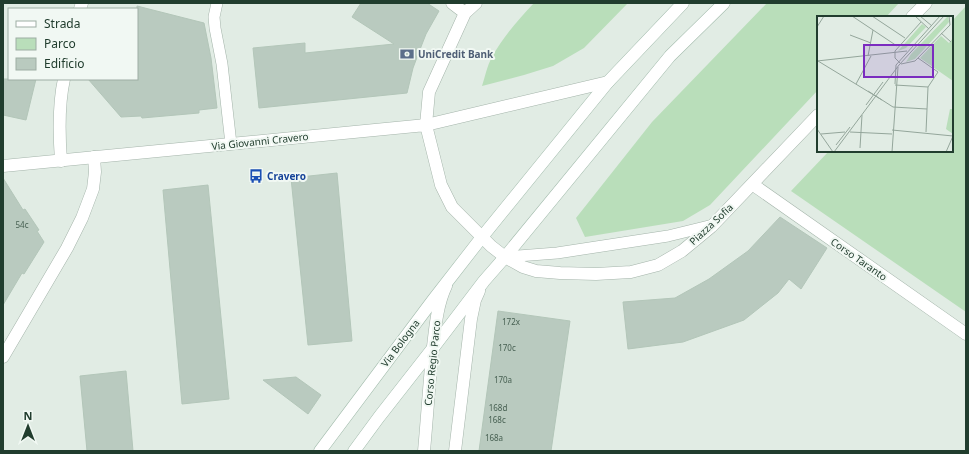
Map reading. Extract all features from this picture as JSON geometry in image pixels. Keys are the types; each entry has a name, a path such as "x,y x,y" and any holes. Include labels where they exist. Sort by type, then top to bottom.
{"street":[{"path":"452,3 465,13"},
{"name":"Piazza Sofia","path":"476,3 465,13 429,92 426,125 440,185 452,207 482,237 505,257 523,267 536,271 596,274 631,272 658,265 682,251 713,225 817,116"},
{"path":"482,237 608,82 683,3"},
{"path":"354,451 379,416 484,281 670,56 724,3"},
{"path":"913,16 926,3"},
{"path":"61,161 60,104 64,80"},
{"path":"426,125 608,82"},
{"name":"Via Giovanni Cravero","path":"3,166 426,125"},
{"path":"3,356 67,248 82,218 93,189 95,172 94,157"},
{"name":"Corso Taranto","path":"752,184 966,334"},
{"name":"Via Bologna","path":"320,451 450,277 482,237"},
{"name":"Corso Regio Parco","path":"424,451 437,316 440,300 450,277"},
{"path":"455,451 471,319 475,300 484,281"}],"lane":[{"path":"217,3 214,16 215,28 222,64 231,144"},
{"path":"505,257 564,252 668,236 713,225"}],"green space":[{"path":"534,3 628,3 584,48 553,66 482,86 489,64 496,50 511,29"},
{"path":"767,3 899,3 887,16 817,16 817,91 710,205 683,221 585,237 576,218 652,122"},
{"path":"966,6 966,312 791,191 828,152 953,152 953,20"}],"building":[{"path":"361,3 427,3 439,11 426,34 413,68 407,93 259,108 253,48 305,43 305,53 394,44 352,17"},
{"path":"137,6 204,23 211,58 217,108 199,110 199,113 142,118 141,116 121,117 89,80 138,80"},
{"path":"3,79 36,80 26,120 3,115"},
{"path":"337,173 352,341 308,345 291,178"},
{"path":"3,178 23,210 25,209 39,230 37,231 44,242 24,274 22,273 3,305"},
{"path":"208,185 229,399 182,404 163,190"},
{"path":"780,217 827,248 801,289 789,279 778,293 744,320 683,342 628,349 623,302 675,298 709,279 748,251"},
{"path":"498,311 570,321 551,451 479,451"},
{"path":"126,371 133,451 87,451 80,376"},
{"path":"296,377 321,395 308,414 263,380"}],"place":[{"name":"UniCredit Bank","path":"407,54"},
{"name":"Cravero","path":"256,176"}]}
